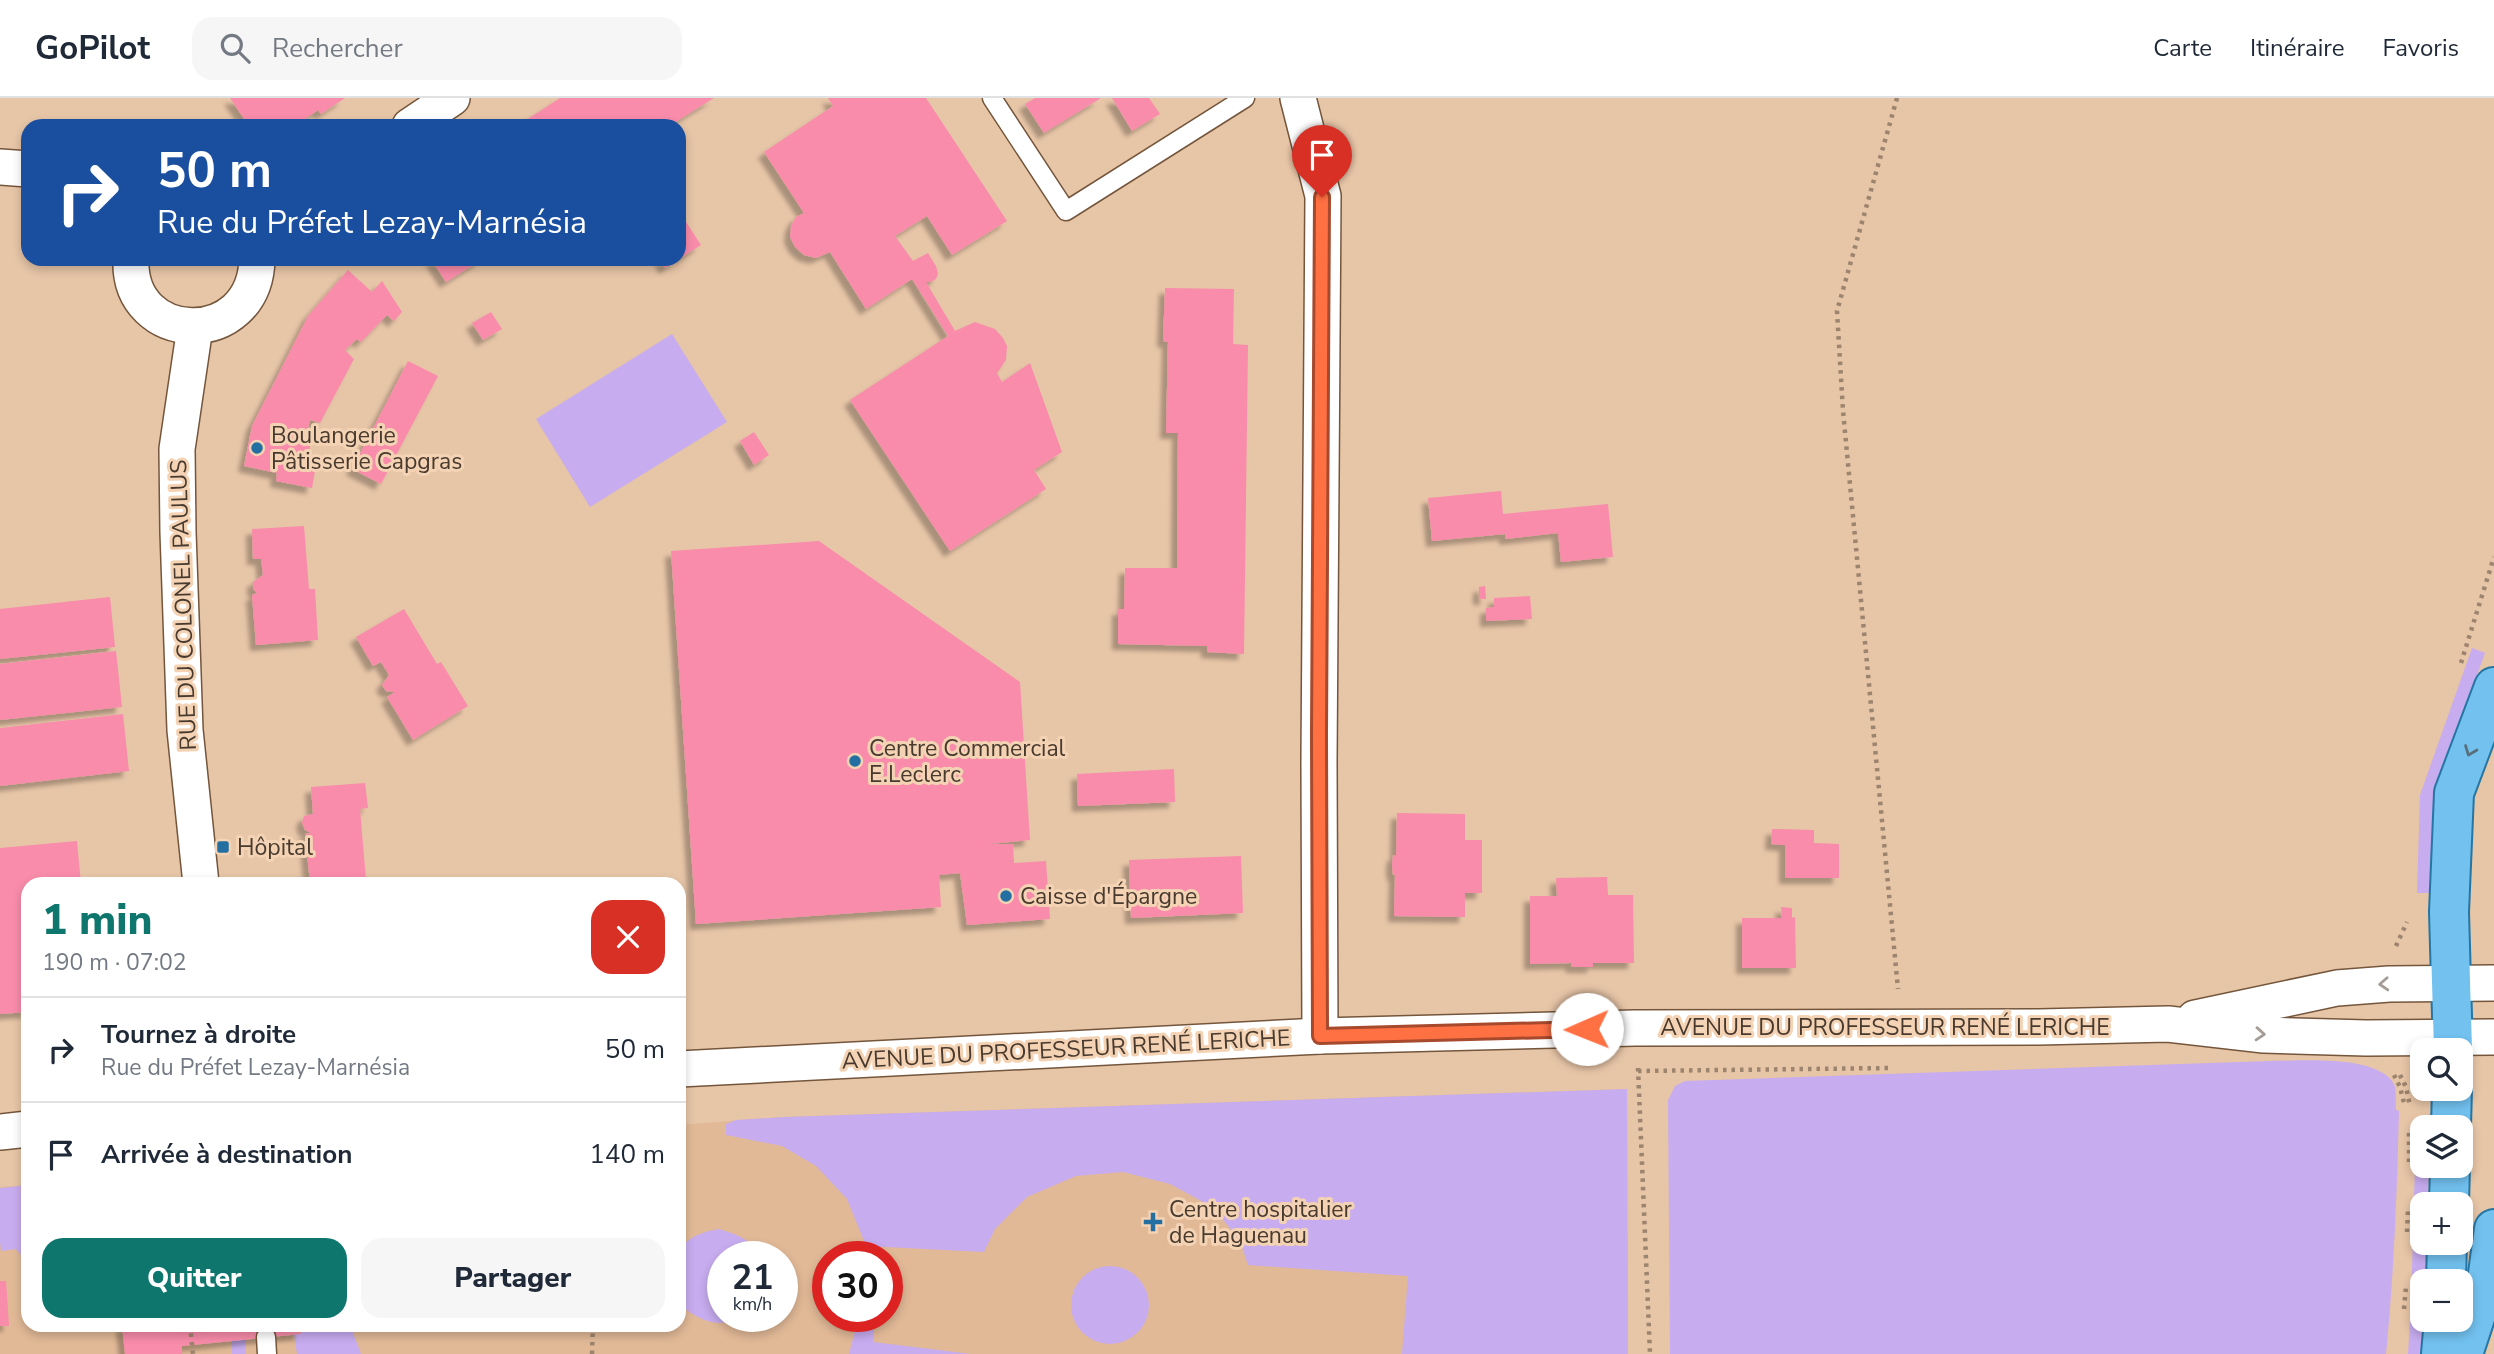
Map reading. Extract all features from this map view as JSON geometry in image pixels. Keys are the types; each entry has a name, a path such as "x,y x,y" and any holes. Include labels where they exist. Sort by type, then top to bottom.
{"main road":[{"path":"2453,1038 2449,912 2454,793 2494,687"},
{"path":"2463,1354 2487,1281 2494,1229"},
{"path":"2441,1354 2443,1332"}],"street":[{"path":"420,119 452,98"},
{"path":"1298,98 1322,197 1320,1036"},
{"path":"0,167 21,168"},
{"path":"130,266 134,288 145,304 159,317 176,325 195,327 216,323 236,312 249,295 257,274 257,266"},
{"name":"RUE DU COLONEL PAULUS","path":"195,327 177,449 185,730 200,877"},
{"name":"AVENUE DU PROFESSEUR RENÉ LERICHE","path":"2168,1024 2337,988 2389,984 2494,983"},
{"name":"AVENUE DU PROFESSEUR RENÉ LERICHE","path":"686,1069 1320,1036 1635,1028 2168,1024 2264,1035 2410,1041"},
{"name":"AVENUE DU PROFESSEUR RENÉ LERICHE","path":"2473,1040 2494,1037"},
{"path":"0,1132 21,1130"}],"lane":[{"path":"992,98 1066,211 1245,98"}],"path":[{"path":"1897,98 1837,311 1843,411 1904,1028"},
{"path":"1635,1028 1650,1354"},
{"path":"190,1332 192,1354"},
{"path":"592,1354 593,1332"}],"shaded area":[{"path":"672,334 727,422 590,507 536,419"},
{"path":"2472,648 2485,653 2434,793 2429,893 2417,893 2420,795"},
{"path":"2317,1060 2355,1064 2385,1074 2394,1084 2396,1110 2399,1111 2393,1263 2386,1354 1670,1354 1668,1100 1675,1086 1685,1081"},
{"name":"Centre hospitalier de Haguenau","path":"1627,1089 1628,1354 0,1354 0,1187 21,1186 21,1332 686,1332 686,1124 784,1117"},
{"path":"1627,1089 1628,1354 1402,1354 1408,1276 1248,1265 1240,1241 1225,1222 1203,1202 1170,1184 1123,1172 1076,1176 1027,1197 995,1229 984,1252 903,1248 903,1241 864,1241 847,1199 816,1166 782,1146 726,1135 726,1124 736,1120"},
{"path":"2415,1178 2429,1178 2428,1192 2414,1192"},
{"path":"21,1186 21,1255 16,1249 1,1251 0,1188"},
{"path":"719,1229 747,1241 707,1241 707,1320 686,1309 686,1243 691,1238"},
{"path":"2412,1255 2427,1255 2426,1269 2412,1269"},
{"path":"1102,1266 1118,1266 1132,1272 1143,1283 1149,1297 1149,1313 1143,1327 1132,1338 1118,1344 1102,1344 1088,1338 1077,1327 1071,1313 1071,1297 1077,1283 1088,1272"},
{"path":"2410,1321 2410,1332 2423,1332 2421,1354 2408,1354"},
{"path":"353,1332 361,1354 297,1354 294,1334"},
{"path":"855,1332 874,1332 873,1342 971,1354 849,1354"},
{"path":"245,1339 246,1354 232,1354 231,1341"}],"building":[{"path":"230,98 345,98 321,114 318,110 305,119 244,119"},
{"path":"560,98 714,98 680,119 528,119"},
{"path":"828,98 926,98 1007,221 952,255 927,216 895,236 913,261 928,253 938,274 936,279 926,282 955,331 975,322 995,329 1003,338 1007,346 1006,360 997,373 1002,382 1030,363 1062,452 1034,470 1046,489 950,551 850,400 948,336 912,279 866,309 830,252 816,258 804,255 795,247 790,237 791,226 796,217 804,213 764,152 833,106"},
{"path":"1035,98 1101,98 1044,133 1025,104"},
{"path":"1112,98 1149,98 1160,114 1132,131"},
{"path":"686,222 701,245 686,255"},
{"path":"436,266 472,266 446,282"},
{"path":"348,270 372,292 382,281 402,312 394,321 387,315 361,342 357,339 345,350 354,359 320,423 310,420 306,436 312,437 308,457 317,459 312,488 276,481 277,473 244,466 252,426 308,316"},
{"path":"1165,288 1234,289 1233,344 1248,345 1244,654 1207,652 1207,646 1118,644 1118,609 1124,609 1125,568 1177,568 1178,433 1166,433 1168,342 1163,341"},
{"path":"491,312 502,329 483,340 472,323"},
{"path":"408,361 438,376 381,484 352,469"},
{"path":"754,432 769,455 754,465 740,441"},
{"path":"1501,491 1503,514 1608,504 1613,557 1561,562 1558,533 1505,539 1505,534 1432,541 1428,498"},
{"path":"304,526 309,589 315,589 318,640 256,645 252,595 257,593 253,589 253,582 263,575 261,559 253,559 252,529"},
{"name":"Centre Commercial E.Leclerc","path":"819,541 1020,682 1030,840 989,844 1013,844 1014,863 1046,861 1050,919 967,925 960,873 939,875 941,907 696,924 671,551"},
{"path":"1485,586 1486,599 1479,599 1479,587"},
{"path":"1530,596 1532,619 1486,621 1486,608 1494,607 1494,598"},
{"path":"110,597 115,647 0,659 0,609"},
{"path":"404,609 437,664 441,662 468,706 413,740 387,697 395,692 386,691 382,685 389,675 381,662 373,666 356,637"},
{"path":"116,651 122,707 0,720 0,664"},
{"path":"123,714 129,771 0,786 0,728"},
{"path":"1174,769 1175,802 1078,806 1077,774"},
{"path":"365,783 368,808 360,809 366,877 309,877 305,834 311,833 305,830 302,823 304,816 313,814 311,787"},
{"path":"1397,813 1465,814 1465,840 1482,840 1482,893 1465,893 1465,917 1394,916 1395,875 1392,865 1393,855 1396,856"},
{"path":"1772,829 1814,830 1814,843 1839,844 1839,878 1785,878 1785,845 1771,844"},
{"path":"77,841 80,877 21,877 21,1012 0,1014 0,848"},
{"path":"1241,856 1243,913 1131,918 1129,860"},
{"path":"1607,877 1608,895 1633,895 1634,963 1593,963 1593,967 1572,967 1571,963 1530,964 1530,896 1557,896 1556,878"},
{"path":"1781,907 1792,908 1792,918 1795,917 1796,968 1742,968 1742,918 1782,918"},
{"path":"0,1281 6,1281 9,1326 0,1326"},
{"path":"123,1332 301,1332 182,1346 182,1354 125,1354"}],"place":[{"name":"Boulangerie Pâtisserie Capgras","path":"257,448"},
{"name":"Centre Commercial E.Leclerc","path":"855,761"},
{"name":"Hôpital","path":"223,847"},
{"name":"Caisse d'Épargne","path":"1006,896"},
{"name":"Centre hospitalier de Haguenau","path":"1153,1222"}],"route":[{"path":"1322,197 1320,1036 1587,1029"}]}
